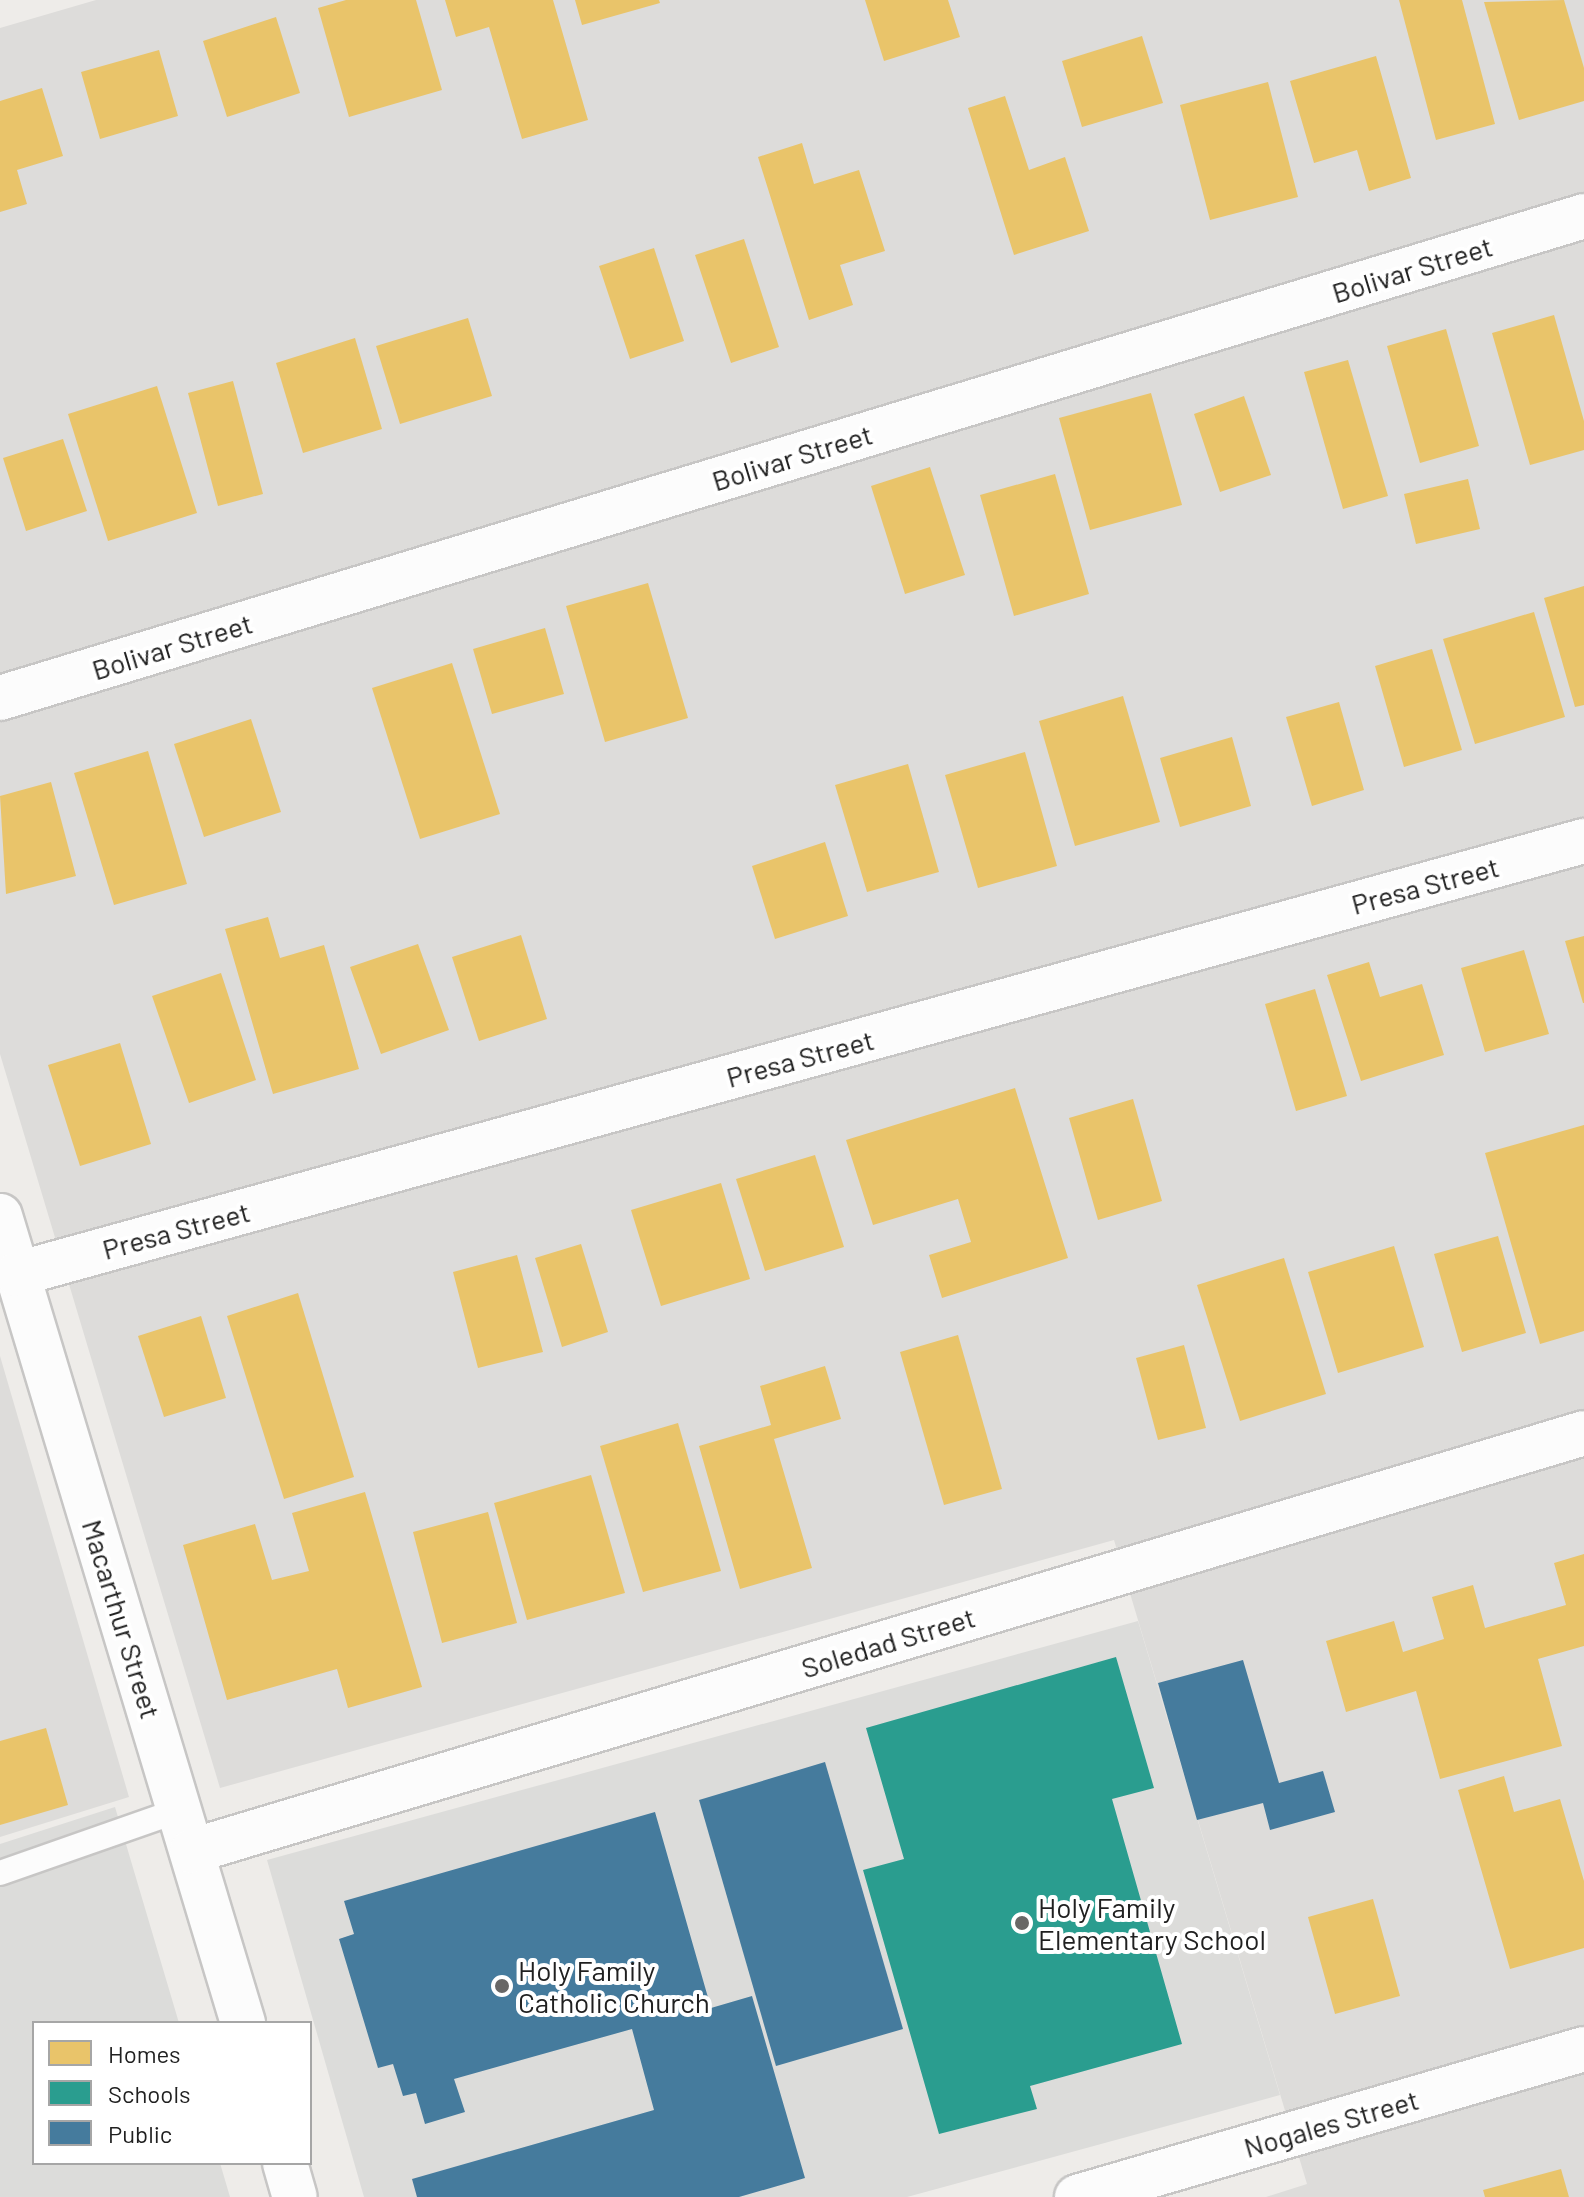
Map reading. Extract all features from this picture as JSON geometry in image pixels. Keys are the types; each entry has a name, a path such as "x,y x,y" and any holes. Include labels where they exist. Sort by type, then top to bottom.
{"street":[{"name":"Bolivar Street","path":"0,698 1584,216"},
{"name":"Presa Street","path":"17,1274 1584,841"},
{"name":"Macarthur Street","path":"0,1216 242,2021"},
{"name":"Soledad Street","path":"192,1851 1584,1433"},
{"name":"Nogales Street","path":"1077,2197 1584,2049"},
{"path":"286,2165 295,2197"}],"lane":[{"path":"0,1873 180,1810"}],"shaded area":[{"path":"96,0 1584,0 1584,2197 1266,2197 1307,2184 1114,1540 220,1788 0,1054 0,28"},
{"path":"0,1356 129,1797 0,1837"},
{"path":"1138,1621 1280,2095 907,2197 364,2197 267,1860"},
{"path":"115,1807 178,2021 32,2021 32,2165 221,2165 230,2197 0,2197 0,1844"}],"building: Homes":[{"path":"346,0 416,0 442,90 349,117 318,8"},
{"path":"445,0 553,0 588,120 522,139 489,27 456,37"},
{"path":"575,0 659,0 660,3 582,25"},
{"path":"865,0 948,0 960,37 884,61"},
{"path":"1399,0 1462,0 1495,124 1436,140"},
{"path":"1564,0 1584,68 1584,101 1519,120 1484,2"},
{"path":"276,17 300,93 227,117 203,41"},
{"path":"1142,36 1163,103 1082,127 1062,61"},
{"path":"159,50 178,116 100,139 81,72"},
{"path":"1376,56 1411,178 1369,191 1357,150 1314,163 1290,81"},
{"path":"1268,82 1298,197 1210,220 1180,105"},
{"path":"42,88 63,156 17,170 27,204 0,212 0,101"},
{"path":"1005,96 1029,170 1065,157 1089,231 1014,255 968,108"},
{"path":"802,143 814,184 859,170 885,251 840,265 853,305 809,320 758,157"},
{"path":"744,239 779,347 731,363 695,255"},
{"path":"654,248 684,341 630,359 599,266"},
{"path":"1554,315 1584,421 1584,450 1530,465 1492,333"},
{"path":"468,318 492,396 400,424 376,346"},
{"path":"1446,329 1479,446 1420,463 1387,346"},
{"path":"355,338 382,429 303,453 276,363"},
{"path":"1348,360 1388,496 1343,509 1304,372"},
{"path":"233,381 263,494 218,506 188,393"},
{"path":"157,386 197,513 108,541 68,414"},
{"path":"1151,393 1182,505 1090,530 1059,418"},
{"path":"1244,396 1271,475 1220,492 1194,414"},
{"path":"63,439 87,511 26,531 3,458"},
{"path":"930,467 965,575 905,594 871,486"},
{"path":"1055,474 1089,594 1014,616 980,495"},
{"path":"1468,479 1480,529 1416,544 1404,494"},
{"path":"648,583 688,718 605,742 566,606"},
{"path":"1584,586 1584,705 1575,707 1544,598"},
{"path":"1534,612 1565,717 1475,744 1443,639"},
{"path":"545,628 564,694 492,714 473,649"},
{"path":"1432,649 1462,750 1404,767 1375,666"},
{"path":"452,663 500,814 420,839 372,688"},
{"path":"1123,696 1160,822 1075,846 1039,721"},
{"path":"1339,702 1364,790 1312,806 1286,717"},
{"path":"251,719 281,812 204,837 174,744"},
{"path":"1232,737 1251,806 1180,827 1160,758"},
{"path":"148,751 187,884 114,905 74,773"},
{"path":"1025,752 1057,866 978,888 945,775"},
{"path":"908,764 939,872 867,892 835,785"},
{"path":"51,782 76,876 6,894 0,796"},
{"path":"825,842 848,916 775,939 752,866"},
{"path":"268,917 280,958 324,945 359,1069 273,1094 225,929"},
{"path":"521,935 547,1019 479,1041 452,957"},
{"path":"1584,936 1584,1003 1583,1003 1565,941"},
{"path":"418,944 449,1030 381,1054 350,967"},
{"path":"1524,950 1549,1034 1485,1052 1461,968"},
{"path":"1369,962 1380,997 1422,984 1444,1055 1361,1081 1327,975"},
{"path":"221,973 256,1080 189,1103 152,996"},
{"path":"1315,989 1347,1096 1296,1111 1265,1004"},
{"path":"120,1043 151,1144 80,1166 48,1065"},
{"path":"1015,1088 1068,1258 942,1298 929,1255 971,1242 958,1199 873,1225 846,1140"},
{"path":"1133,1099 1162,1201 1098,1220 1069,1118"},
{"path":"1584,1125 1584,1331 1540,1344 1485,1153"},
{"path":"815,1155 844,1247 765,1271 736,1179"},
{"path":"721,1183 750,1279 661,1306 631,1210"},
{"path":"1498,1236 1526,1333 1462,1352 1434,1254"},
{"path":"581,1244 608,1332 562,1347 535,1258"},
{"path":"1394,1246 1424,1347 1338,1373 1308,1272"},
{"path":"517,1255 543,1352 478,1368 453,1272"},
{"path":"1284,1258 1326,1394 1240,1421 1197,1285"},
{"path":"298,1293 354,1477 284,1499 227,1316"},
{"path":"201,1316 226,1398 164,1417 138,1336"},
{"path":"958,1335 1002,1489 944,1505 900,1352"},
{"path":"1184,1345 1206,1428 1158,1440 1136,1358"},
{"path":"825,1366 841,1419 774,1439 812,1568 740,1589 699,1446 771,1425 760,1386"},
{"path":"678,1423 721,1571 643,1592 600,1446"},
{"path":"591,1475 625,1593 527,1620 494,1503"},
{"path":"365,1492 422,1687 348,1708 337,1669 227,1700 183,1545 255,1524 272,1580 309,1571 292,1513"},
{"path":"488,1512 517,1623 442,1643 413,1532"},
{"path":"1584,1554 1584,1646 1538,1659 1562,1746 1440,1779 1416,1691 1346,1712 1326,1641 1394,1621 1403,1652 1444,1639 1432,1597 1473,1585 1485,1628 1566,1605 1554,1563"},
{"path":"46,1728 68,1805 0,1825 0,1741"},
{"path":"1504,1776 1514,1812 1560,1799 1584,1881 1584,1948 1510,1969 1458,1790"},
{"path":"1373,1899 1400,1996 1335,2014 1308,1917"},
{"path":"1561,2169 1569,2197 1485,2197 1483,2190"}],"building: Schools":[{"path":"1116,1657 1154,1788 1112,1799 1182,2044 1030,2086 1037,2109 939,2134 863,1870 904,1859 866,1728"}],"building: Public":[{"path":"1243,1660 1279,1783 1323,1771 1335,1812 1270,1830 1263,1803 1197,1820 1158,1683"},
{"path":"825,1762 903,2029 776,2066 699,1800"},
{"path":"655,1812 711,2008 752,1996 805,2178 739,2197 417,2197 412,2179 654,2110 632,2029 454,2079 465,2112 425,2124 416,2093 403,2096 393,2064 378,2068 339,1939 354,1934 344,1901"}],"place":[{"name":"Holy Family Elementary School","path":"1022,1923"},
{"name":"Holy Family Catholic Church","path":"502,1986"}]}
